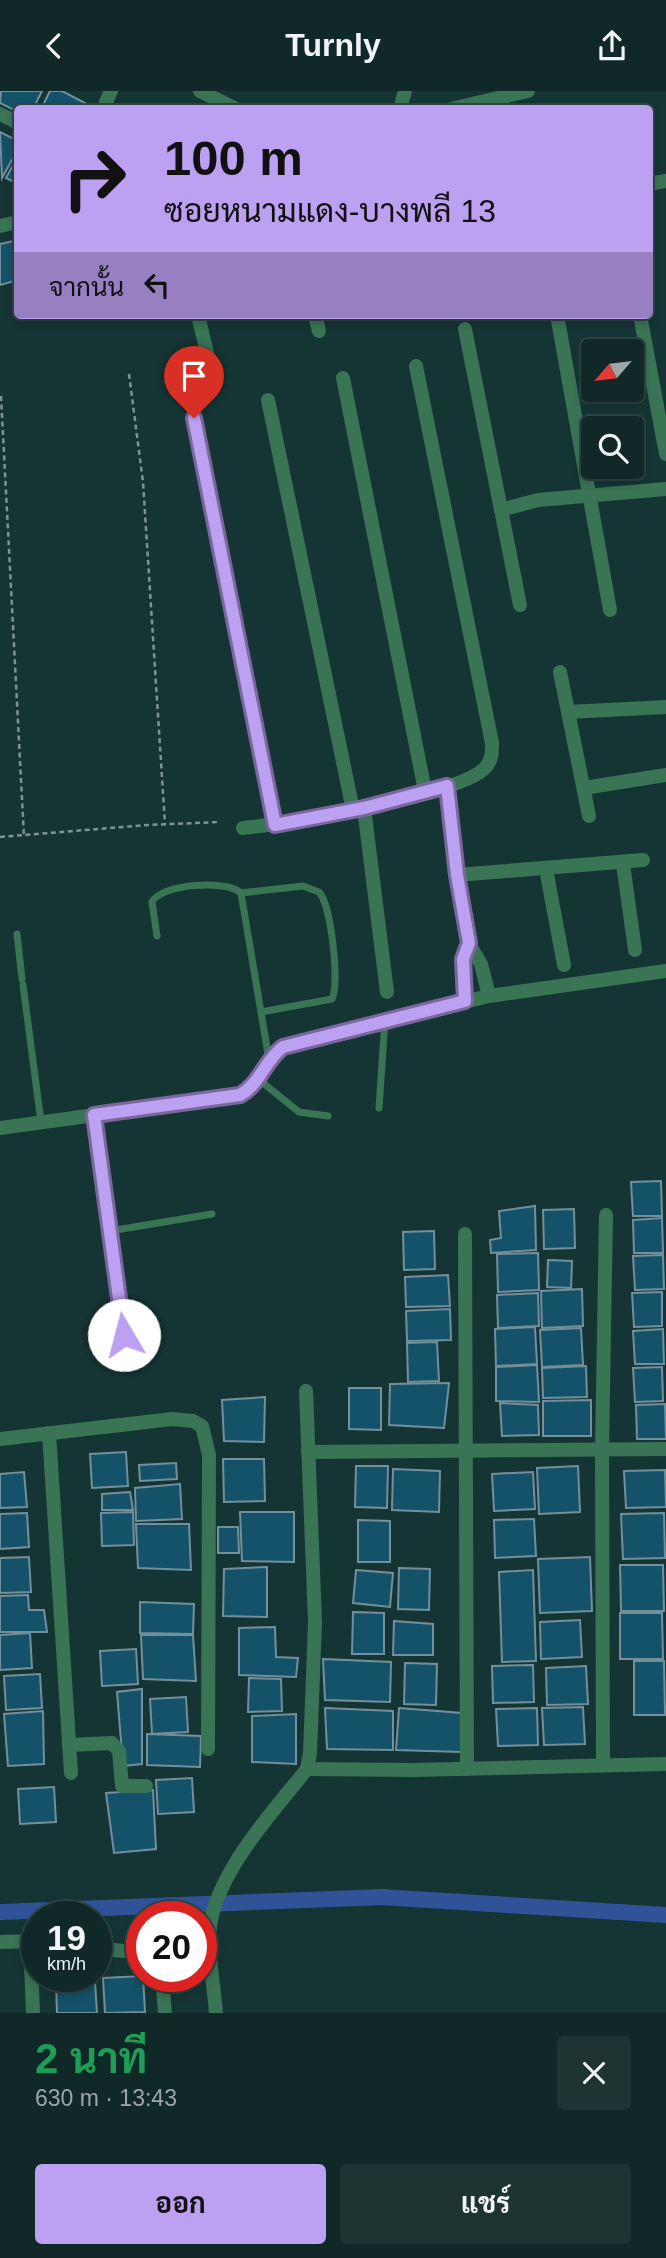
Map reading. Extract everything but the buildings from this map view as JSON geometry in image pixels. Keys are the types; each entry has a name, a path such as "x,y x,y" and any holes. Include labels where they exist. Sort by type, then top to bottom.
{"street":[{"path":"200,91 226,105"},
{"path":"468,105 528,91"},
{"path":"199,319 207,353"},
{"path":"316,319 319,331"},
{"path":"558,319 610,610"},
{"path":"641,319 666,454"},
{"path":"465,328 520,605"},
{"path":"243,828 275,825 358,809 447,786 486,768 491,758 492,743 416,366"},
{"path":"344,378 425,791"},
{"path":"268,400 358,809 387,992"},
{"path":"194,418 275,825"},
{"path":"501,510 538,501 666,489"},
{"path":"560,672 589,816"},
{"path":"568,712 666,707"},
{"path":"584,788 666,775"},
{"path":"447,786 457,875 469,943 481,964 489,996"},
{"path":"457,875 623,864 643,860"},
{"path":"623,864 635,950"},
{"path":"546,869 564,965"},
{"path":"465,1001 463,959 469,943"},
{"path":"0,1128 240,1095 258,1079 269,1061 283,1047 385,1019 489,996 666,971"},
{"path":"603,1765 602,1450 606,1215"},
{"path":"465,1234 467,1769"},
{"path":"216,2013 210,1932 213,1912 225,1884 271,1815 307,1769 312,1734 315,1622 306,1391"},
{"path":"0,1439 172,1419 194,1421 202,1426 209,1455 208,1749"},
{"path":"49,1433 71,1773"},
{"path":"308,1452 466,1453 666,1449"},
{"path":"69,1745 112,1743 119,1751 122,1786 146,1786"},
{"path":"307,1769 467,1769 666,1764"},
{"path":"0,1943 21,1942"},
{"path":"33,1992 33,2013"},
{"path":"163,1992 165,2013"}],"lane":[{"path":"157,936 152,902 160,893 216,883 230,885 241,893 303,886 319,892 328,910 336,987 332,999 261,1012"},
{"path":"241,893 269,1061"},
{"path":"18,934 41,1122"},
{"path":"379,1108 385,1019"},
{"path":"258,1079 299,1112 328,1116"},
{"path":"94,1115 124,1335"},
{"path":"110,1231 212,1215"}],"path":[{"path":"129,374 143,482 165,824"},
{"path":"1,396 24,837"},
{"path":"0,837 219,822"}],"waterway":[{"path":"0,1912 382,1897 666,1915"}],"route":[{"path":"124,1335 94,1115 240,1095 258,1079 272,1055 283,1047 385,1019 465,1001 463,959 469,943 462,911 447,786 364,808 275,825 194,418"}]}
